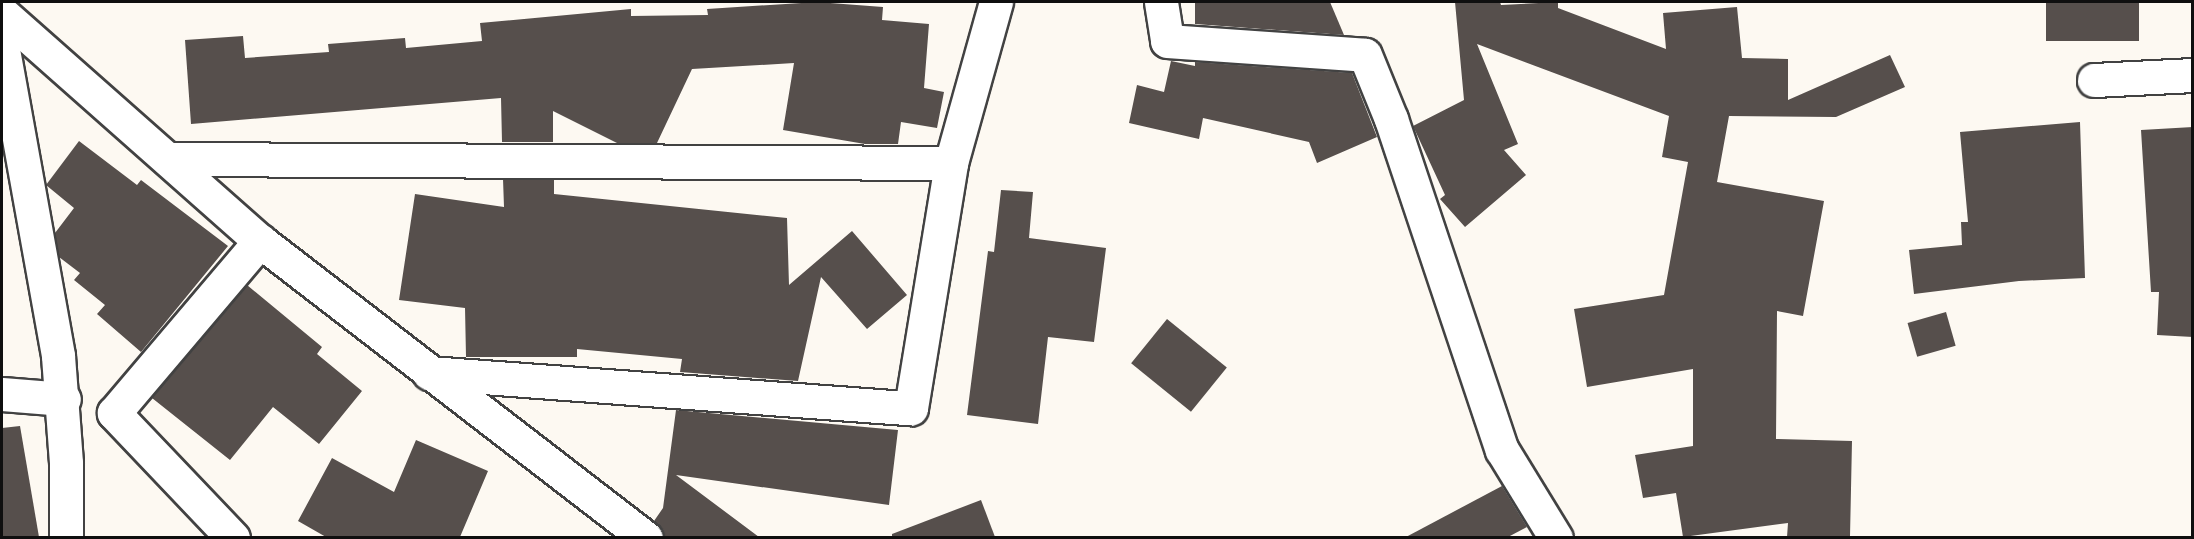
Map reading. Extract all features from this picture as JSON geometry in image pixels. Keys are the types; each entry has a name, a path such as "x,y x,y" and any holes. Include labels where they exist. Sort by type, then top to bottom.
{"street":[{"path":"429,373 910,408 951,163 996,2"},
{"path":"1161,2 1167,41 1365,55 1391,119 1502,450 1556,537"},
{"path":"2,13 260,241 645,537"},
{"path":"2,45 64,399 66,537"},
{"path":"2094,80 2193,75"},
{"path":"168,159 951,163"},
{"path":"232,537 114,413 260,241"},
{"path":"2,394 64,399"}],"building":[{"path":"817,2 883,7 882,20 929,24 924,88 944,92 937,128 901,122 898,144 865,144 783,130 794,63 692,69 657,143 617,143 553,111 553,142 502,142 501,98 191,124 185,40 243,36 245,58 329,52 328,44 405,38 406,48 482,41 480,23 631,9 631,16 708,15 707,9"},
{"path":"1195,2 1330,2 1344,35 1195,24"},
{"path":"1455,2 1500,2 1501,5 1558,2 1558,8 1666,49 1663,13 1737,7 1742,58 1788,59 1788,100 1890,55 1905,87 1836,117 1729,116 1717,182 1824,201 1803,316 1777,311 1776,439 1852,441 1850,537 1787,537 1788,523 1683,537 1676,493 1643,498 1635,455 1693,446 1693,369 1587,387 1574,309 1664,295 1688,162 1662,157 1669,116 1477,44 1518,144 1504,150 1526,175 1465,227 1440,199 1445,195 1413,126 1464,100"},
{"path":"2046,2 2139,2 2139,41 2046,41"},
{"path":"1171,61 1195,66 1195,62 1352,73 1377,137 1317,163 1309,142 1203,118 1199,139 1129,123 1137,85 1164,92"},
{"path":"2080,122 2085,278 2019,281 1914,294 1909,250 1962,245 1961,222 1968,222 1960,132"},
{"path":"2193,127 2193,337 2157,335 2159,292 2151,292 2141,130"},
{"path":"79,141 137,185 141,180 228,246 141,352 97,314 105,305 74,280 80,273 59,257 55,233 74,208 46,185"},
{"path":"503,179 554,180 554,194 787,218 789,285 852,231 907,295 867,329 821,277 798,381 680,372 682,359 577,349 577,357 466,357 465,308 399,300 415,194 504,207"},
{"path":"1001,190 1033,192 1029,238 1106,248 1094,342 1048,337 1038,424 967,415 988,251 994,252"},
{"path":"247,285 322,347 317,354 362,391 319,444 273,407 230,460 152,398"},
{"path":"1946,312 1956,346 1917,357 1908,323"},
{"path":"1167,319 1227,367 1191,412 1131,363"},
{"path":"676,410 898,430 889,505 676,475 759,537 664,537 654,521 663,508"},
{"path":"20,426 39,537 2,537 2,428"},
{"path":"416,440 488,471 460,537 326,537 298,521 332,458 394,492"},
{"path":"1502,486 1527,527 1508,537 1406,537"},
{"path":"981,500 995,537 892,537 892,534"}]}
